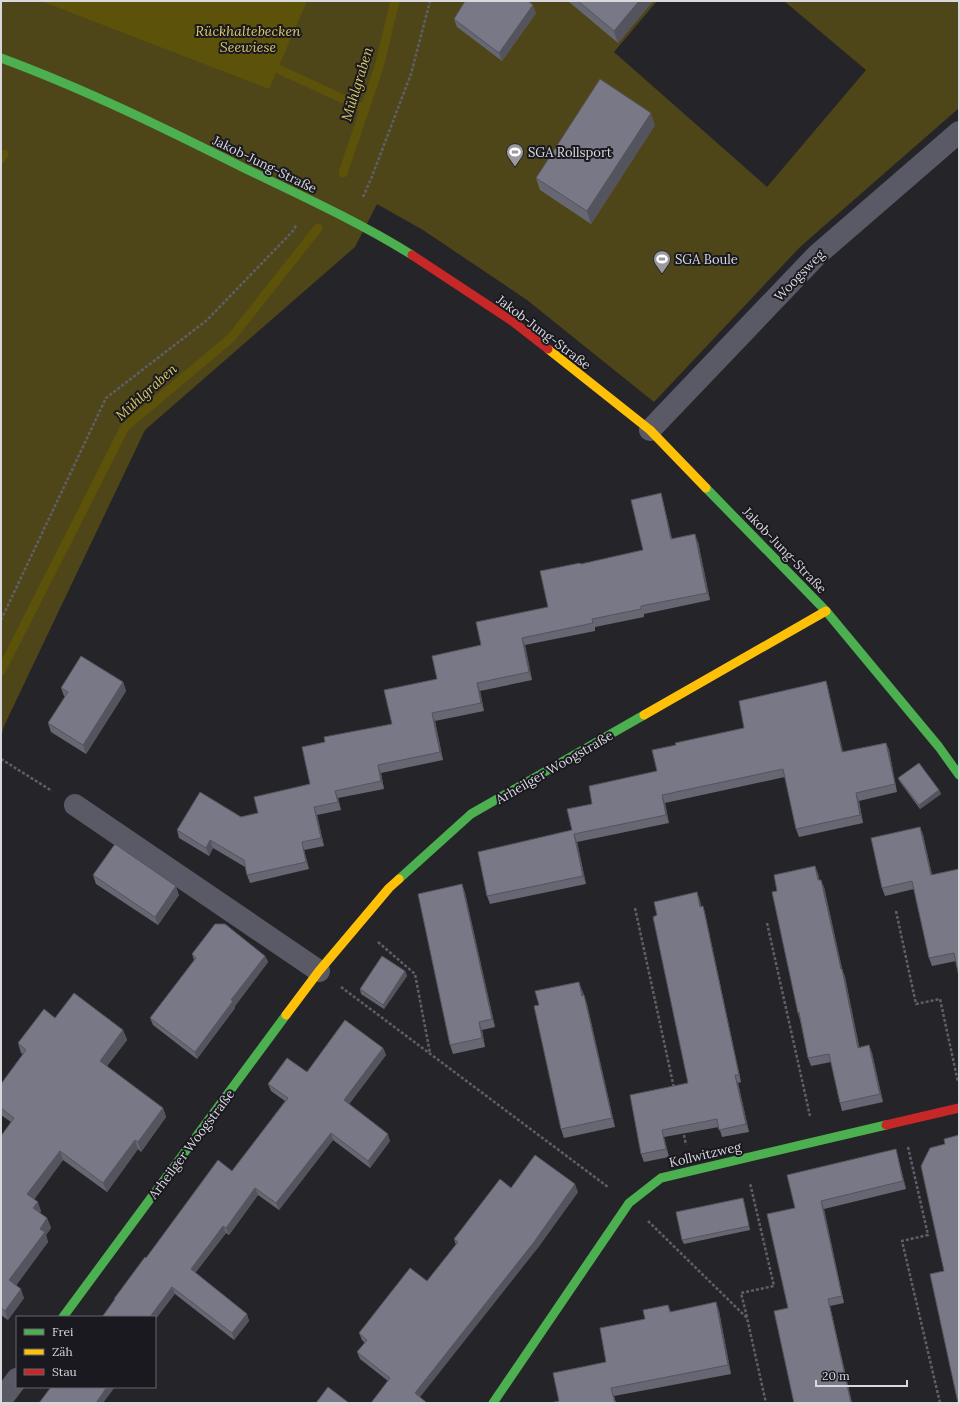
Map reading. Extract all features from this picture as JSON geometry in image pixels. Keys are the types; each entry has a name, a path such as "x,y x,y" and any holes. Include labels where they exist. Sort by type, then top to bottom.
{"street":[{"name":"Jakob-Jung-Straße","path":"1,58 33,70 173,133 352,221 411,254 512,322 650,430 826,611 939,747 959,775"},
{"name":"Woogsweg","path":"650,430 817,255 959,132"},
{"name":"Arheilger Woogstraße","path":"64,1316 319,971 389,888 471,814 826,611"},
{"path":"75,805 319,971"},
{"name":"Kollwitzweg","path":"493,1403 628,1203 661,1178 959,1108"},
{"path":"1,1400 16,1380"}],"path":[{"path":"352,221 371,179 411,74 430,1"},
{"path":"1,620 106,398 207,320 292,232 311,201"},
{"path":"1,759 75,805"},
{"path":"635,908 675,1094"},
{"path":"896,911 916,1004 940,999 959,1084"},
{"path":"767,923 816,1142"},
{"path":"358,925 415,974 430,1054"},
{"path":"319,971 628,1203 747,1318"},
{"path":"902,1122 928,1235 902,1241 940,1403"},
{"path":"682,1124 692,1171"},
{"path":"744,1158 774,1286 741,1293 766,1403"}],"shaded area":[{"path":"1,1 657,1 614,52 767,187 866,70 784,1 959,1 959,108 800,247 654,402 527,300 423,230 377,204 355,247 145,430 4,726 1,737"}],"water":[{"name":"Rückhaltebecken Seewiese","path":"41,1 307,1 269,89"}],"building":[{"path":"465,1 528,1 533,5 499,53 454,19"},
{"path":"578,1 639,1 614,31"},
{"name":"SGA Rollsport","path":"600,79 651,113 587,211 536,178"},
{"path":"661,493 671,539 695,534 707,593 641,606 641,609 592,619 593,623 522,638 529,672 477,683 481,703 432,713 440,752 378,765 381,781 335,791 338,802 314,807 321,838 302,842 306,862 247,875 244,860 210,840 206,848 177,830 200,792 241,817 258,813 254,797 310,784 302,747 325,742 324,737 392,724 384,690 437,679 432,656 481,645 476,622 548,607 540,571 581,564 643,550 631,500"},
{"path":"81,656 123,682 83,745 48,723 68,692 61,688"},
{"path":"826,681 842,752 886,743 895,784 856,793 860,815 796,829 783,769 662,795 666,815 574,834 583,876 487,896 478,852 572,830 567,809 592,804 589,786 657,771 652,750 676,745 675,743 744,728 739,701"},
{"path":"919,763 939,790 919,805 898,778"},
{"path":"920,827 931,875 959,869 959,977 954,953 929,958 912,881 882,888 871,838"},
{"path":"115,844 176,886 155,917 93,875"},
{"path":"815,866 818,880 821,880 842,969 858,1048 869,1045 880,1094 840,1103 829,1054 808,1058 772,892 777,891 774,875"},
{"path":"462,884 492,1019 479,1022 482,1038 450,1045 418,894"},
{"path":"697,892 700,907 703,906 739,1075 735,1075 746,1124 719,1130 717,1119 662,1130 666,1149 641,1154 630,1095 688,1083 653,917 657,915 654,902"},
{"path":"215,924 225,924 265,956 231,1000 233,1001 195,1052 150,1018 196,958 192,954"},
{"path":"382,956 405,971 383,1005 360,989"},
{"path":"579,982 582,996 584,995 612,1118 561,1129 534,1006 539,1005 535,991"},
{"path":"74,993 123,1030 100,1061 163,1108 138,1142 135,1140 103,1183 60,1151 27,1194 38,1202 33,1208 47,1218 40,1229 45,1232 9,1280 21,1289 5,1311 1,1308 1,1136 14,1118 1,1108 1,1084 26,1050 18,1043 44,1009 55,1018"},
{"path":"345,1020 383,1048 344,1100 388,1134 368,1161 331,1133 276,1203 255,1188 226,1228 223,1226 191,1269 247,1314 232,1333 172,1287 151,1316 103,1316 218,1160 232,1171 288,1098 268,1084 287,1058 307,1072"},
{"path":"959,1135 958,1403 930,1274 944,1271 921,1166 930,1148 945,1144 944,1139"},
{"path":"896,1149 903,1181 821,1201 842,1296 828,1299 851,1403 794,1403 774,1311 788,1308 767,1214 795,1208 787,1175"},
{"path":"535,1155 575,1184 534,1242 415,1393 427,1403 371,1403 390,1378 357,1352 367,1340 359,1333 410,1268 427,1281 458,1242 454,1239 500,1179 511,1188"},
{"path":"743,1198 749,1226 682,1240 676,1212"},
{"path":"716,1302 728,1365 611,1388 615,1403 550,1403 559,1401 553,1373 606,1362 600,1328 645,1319 643,1310 668,1305 670,1312"},
{"path":"328,1387 349,1403 316,1403"},
{"path":"50,1388 106,1388 96,1403 39,1403"}],"waterway":[{"name":"Mühlgraben","path":"343,173 379,67 395,1"},
{"path":"278,69 365,109"},
{"path":"1,159 4,154"},
{"name":"Mühlgraben","path":"1,671 125,427 231,338 318,228"}],"traffic: fast":[{"path":"1,58 94,96 155,124 372,231 412,255"},
{"path":"706,488 826,611 939,747 959,775"},
{"path":"399,879 471,814 644,715"},
{"path":"64,1316 286,1015"},
{"path":"493,1403 629,1203 661,1178 886,1125"}],"traffic: slow":[{"path":"548,349 650,430 706,488"},
{"path":"644,715 826,611"},
{"path":"286,1015 319,971 389,888 399,879"}],"traffic: jam":[{"path":"412,255 512,321 548,349"},
{"path":"886,1125 959,1108"}],"place":[{"name":"SGA Rollsport","path":"515,167"},
{"name":"SGA Boule","path":"662,274"}]}
